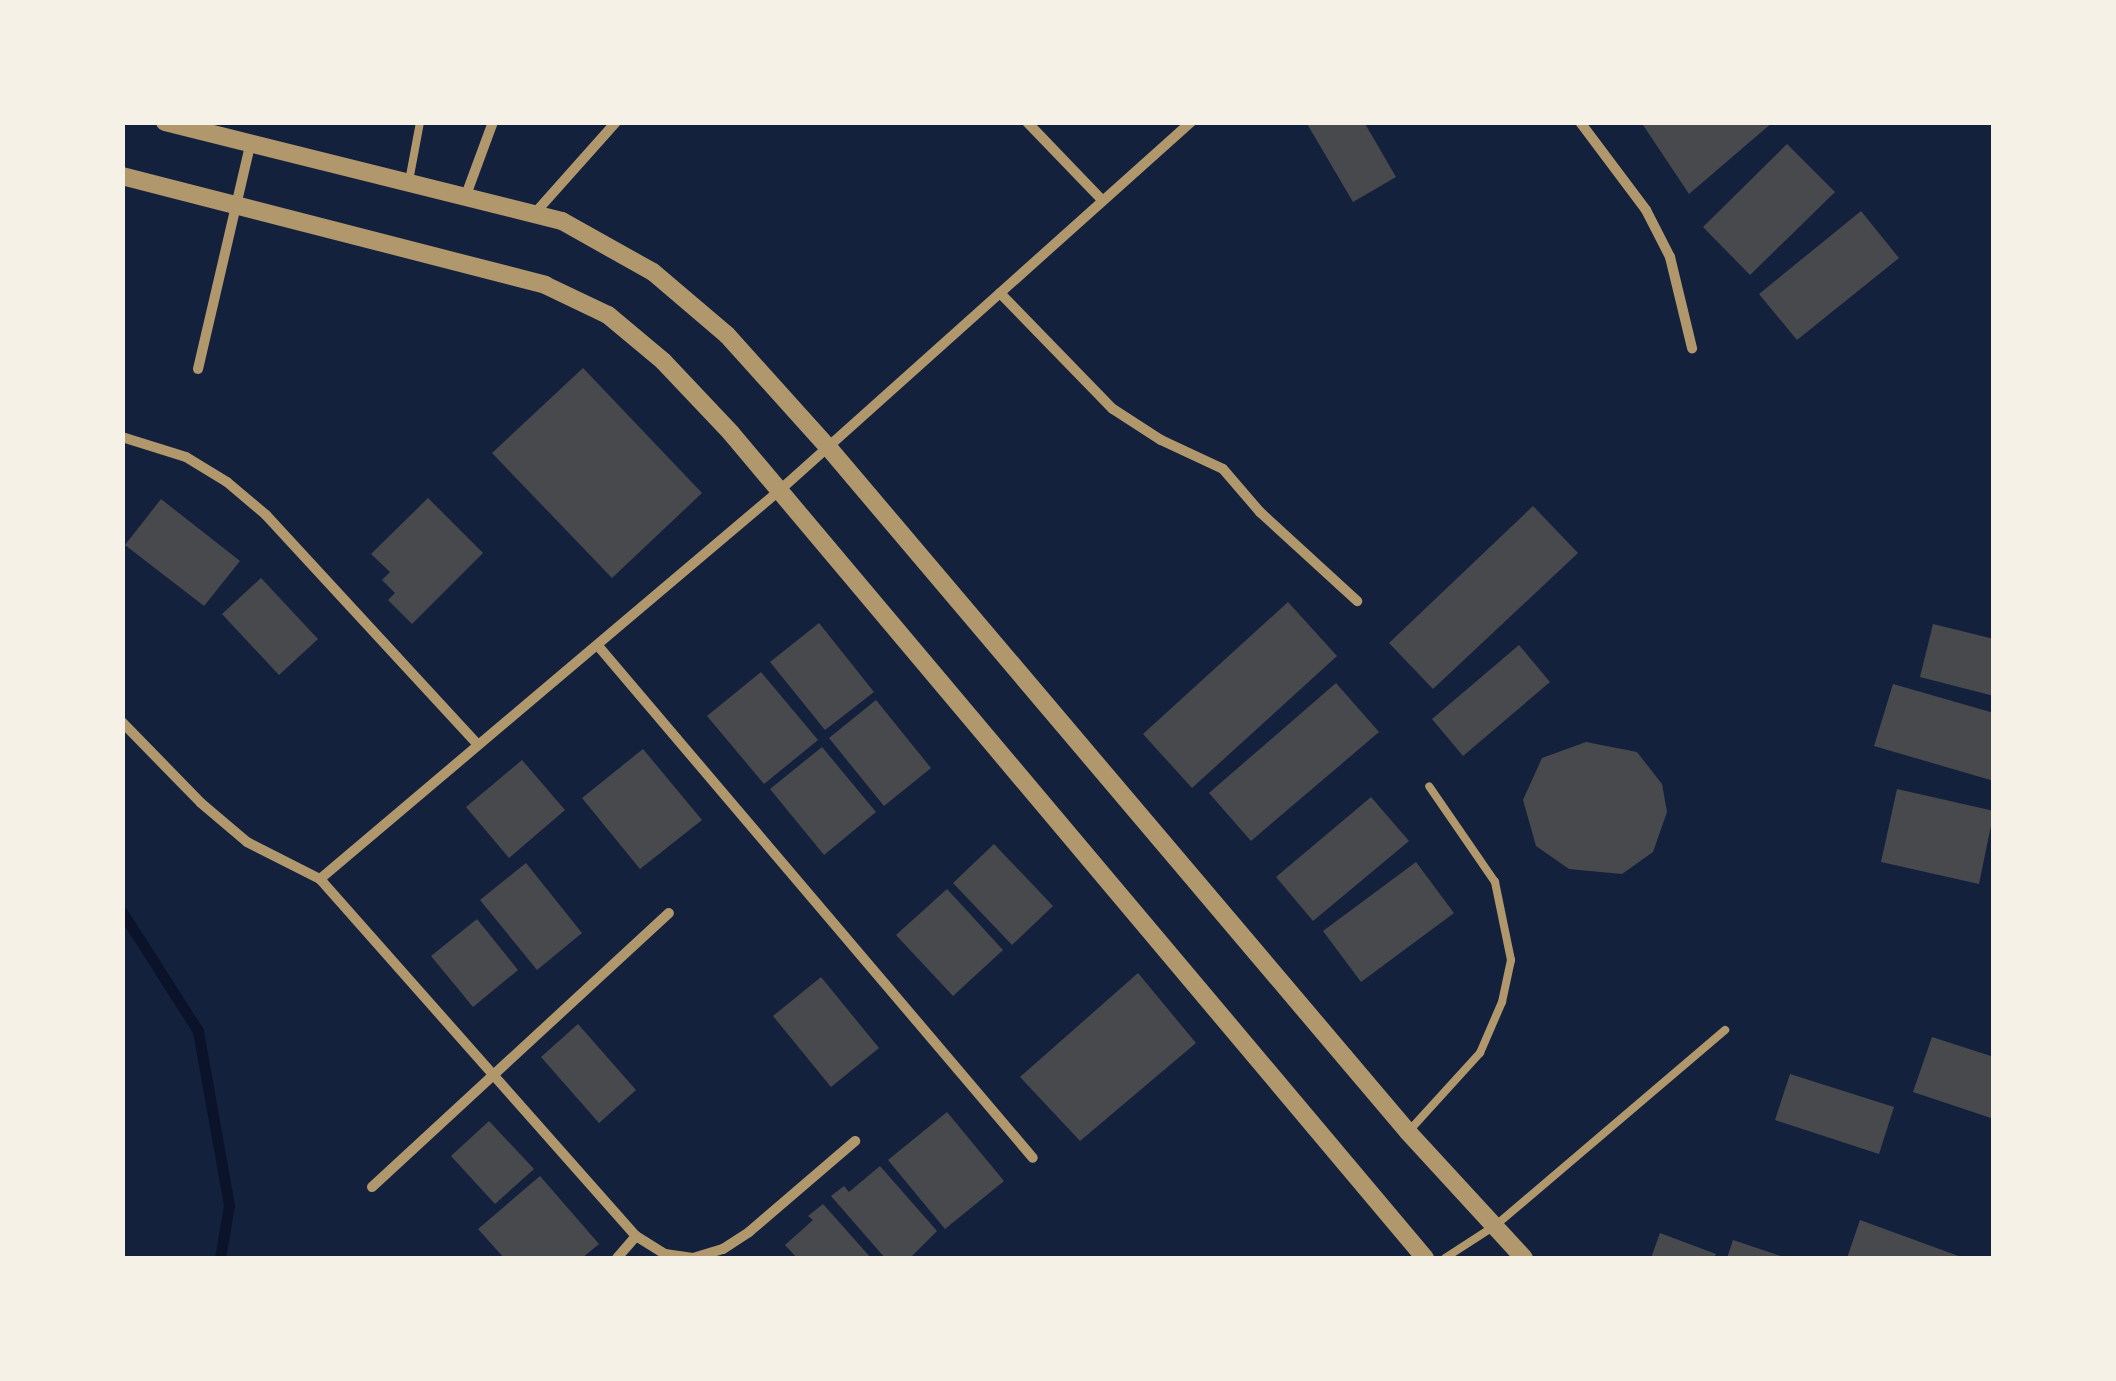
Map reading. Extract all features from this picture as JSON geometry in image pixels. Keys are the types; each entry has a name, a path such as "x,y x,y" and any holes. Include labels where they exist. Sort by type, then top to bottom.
{"street":[{"path":"165,122 535,213 608,244 653,272 726,335 828,447 1408,1132 1524,1258"},
{"path":"466,195 493,122"},
{"path":"535,213 616,122"},
{"path":"1026,122 1101,199"},
{"path":"320,880 477,744 599,648 1190,122"},
{"path":"1580,122 1646,210 1670,257 1692,348"},
{"path":"198,369 251,142"},
{"path":"122,176 545,285 608,315 663,361 780,490 1424,1258"},
{"path":"1000,292 1113,409 1161,440 1223,469 1260,512 1357,601"},
{"path":"122,437 186,457 227,482 266,515 477,744"},
{"path":"599,648 1033,1158"},
{"path":"122,722 201,804 247,842 320,880 636,1236 666,1254 693,1258 722,1249 749,1232 855,1141"},
{"path":"372,1186 491,1072 669,913"},
{"path":"617,1258 636,1236"}],"lane":[{"path":"409,181 420,122"},
{"path":"1408,1132 1480,1053 1502,1002 1511,960 1495,882 1429,786"},
{"path":"1444,1258 1496,1225 1726,1030"}],"building":[{"path":"1306,122 1364,122 1396,177 1353,202"},
{"path":"1641,122 1773,122 1689,194"},
{"path":"1787,144 1835,192 1750,275 1703,227"},
{"path":"1861,211 1899,258 1797,340 1759,294"},
{"path":"583,368 702,493 612,578 492,453"},
{"path":"428,498 483,553 412,624 388,600 395,593 382,580 390,572 371,554"},
{"path":"161,499 240,561 204,606 125,545"},
{"path":"1533,506 1578,553 1433,689 1389,643"},
{"path":"261,578 318,639 279,675 222,614"},
{"path":"1288,602 1337,656 1192,788 1143,734"},
{"path":"819,623 874,692 825,730 770,662"},
{"path":"1933,624 1994,639 1994,696 1920,677"},
{"path":"1519,645 1550,682 1463,756 1432,719"},
{"path":"761,672 818,740 764,784 707,716"},
{"path":"1336,683 1379,732 1251,841 1209,793"},
{"path":"1893,684 1994,713 1994,781 1874,746"},
{"path":"876,700 931,768 884,806 829,738"},
{"path":"1586,742 1637,752 1662,784 1667,812 1653,852 1622,874 1569,869 1536,846 1523,800 1542,758"},
{"path":"822,747 876,812 824,855 770,789"},
{"path":"643,749 702,820 640,869 582,798"},
{"path":"522,760 565,810 509,858 466,807"},
{"path":"1897,789 1994,811 1979,884 1881,862"},
{"path":"1371,797 1409,841 1313,921 1276,877"},
{"path":"994,844 1053,906 1012,945 953,883"},
{"path":"1416,862 1454,913 1361,982 1323,931"},
{"path":"526,863 582,933 537,970 480,900"},
{"path":"947,889 1003,950 953,996 896,935"},
{"path":"477,919 518,970 473,1007 431,956"},
{"path":"1138,973 1196,1043 1080,1141 1020,1077"},
{"path":"821,977 879,1048 831,1087 773,1016"},
{"path":"578,1024 636,1090 599,1123 541,1057"},
{"path":"1932,1037 1994,1057 1994,1119 1913,1092"},
{"path":"1790,1074 1894,1107 1879,1154 1775,1120"},
{"path":"947,1112 1004,1181 945,1229 888,1160"},
{"path":"489,1121 534,1169 495,1204 451,1156"},
{"path":"880,1166 937,1231 910,1258 885,1258 831,1196 844,1186 849,1192"},
{"path":"540,1176 599,1244 582,1258 504,1258 478,1229"},
{"path":"823,1204 871,1258 797,1258 785,1245 813,1220 808,1216"},
{"path":"1860,1220 1964,1258 1847,1258"},
{"path":"1660,1233 1716,1254 1714,1258 1651,1258"},
{"path":"1733,1240 1787,1258 1727,1258"}],"waterway":[{"path":"122,912 198,1031 229,1205 220,1258"}]}
